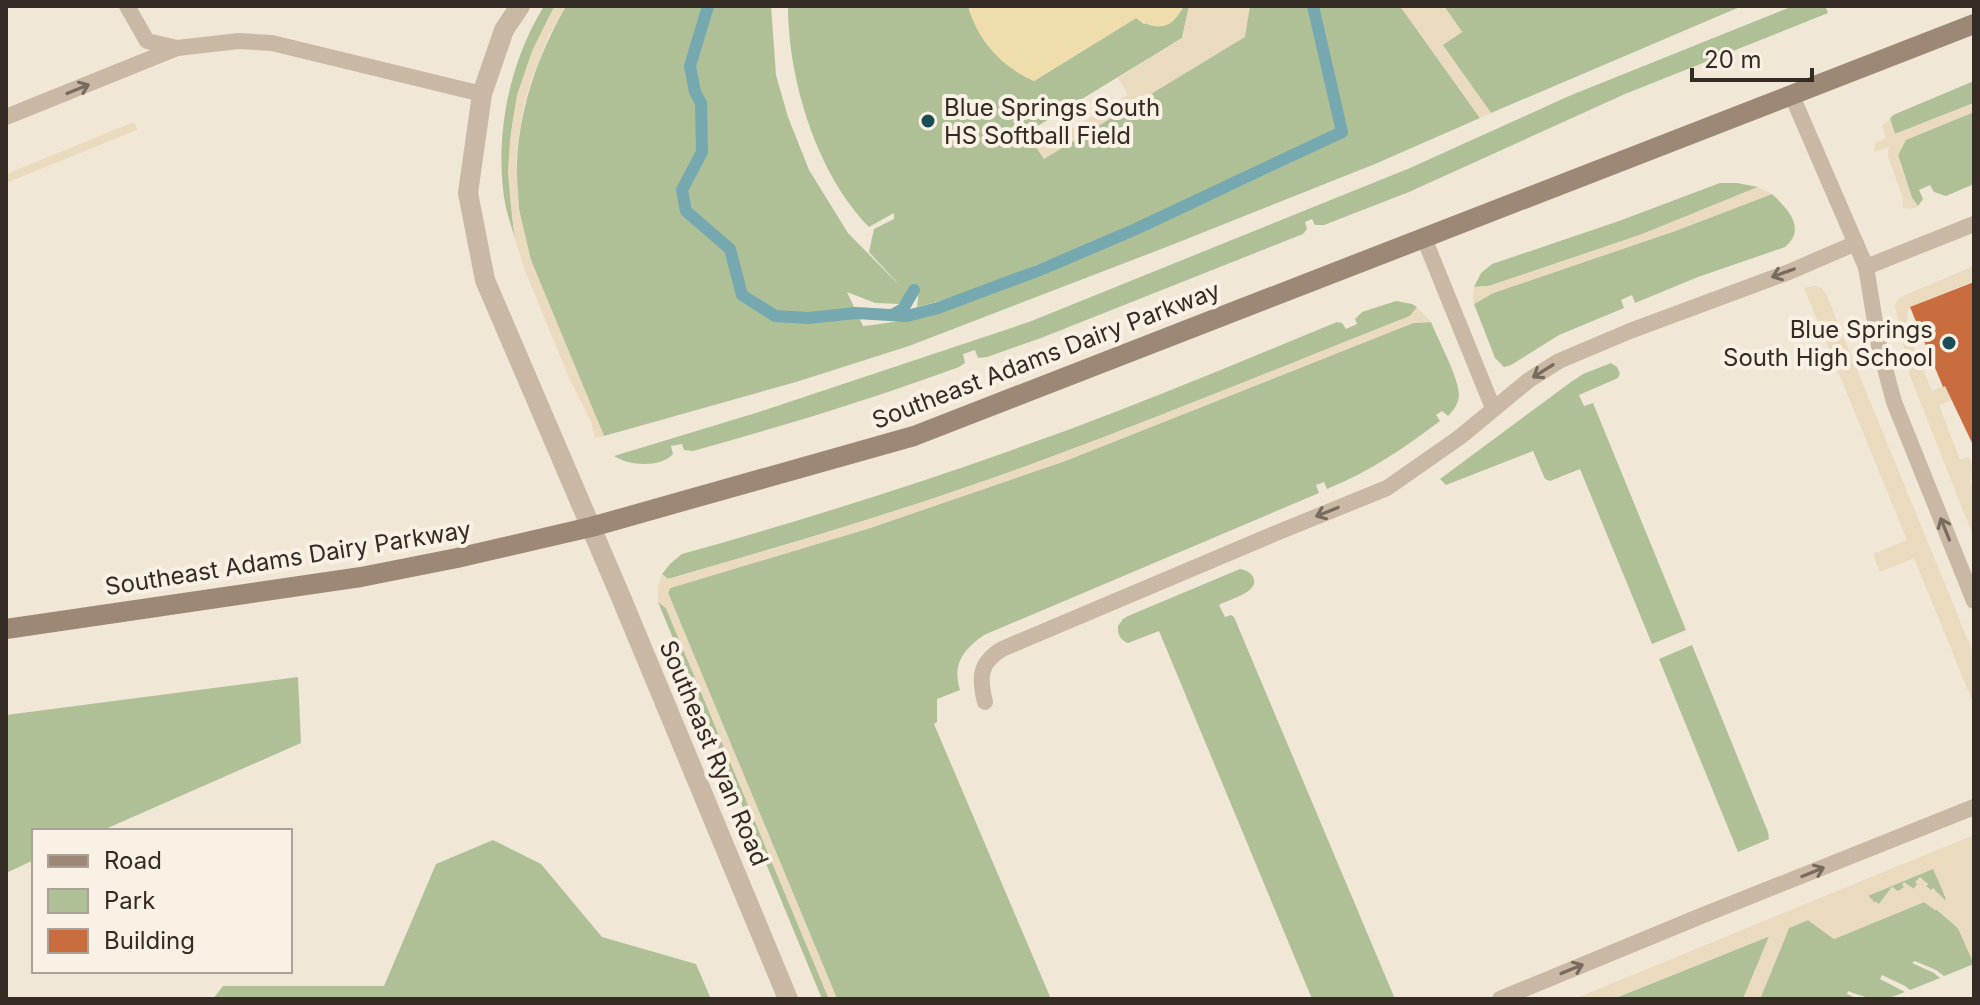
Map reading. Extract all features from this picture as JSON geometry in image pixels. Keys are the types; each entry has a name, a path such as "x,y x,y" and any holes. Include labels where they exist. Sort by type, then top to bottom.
{"main road":[{"name":"Southeast Adams Dairy Parkway","path":"6,629 361,577 457,558 591,527 914,436 1974,24"}],"street":[{"name":"Southeast Ryan Road","path":"520,6 504,30 482,94 468,193 485,280 788,999"}],"lane":[{"path":"127,6 147,41 177,48"},
{"path":"6,117 177,48 239,41 272,43 482,94"},
{"path":"1792,96 1866,267 1879,346 1894,402 1974,601"},
{"path":"1866,267 1974,224"},
{"path":"1424,238 1493,408"},
{"path":"985,702 981,686 984,668 989,657 1002,649 1387,488 1460,437 1529,380 1559,361 1856,243"},
{"path":"1500,999 1974,807"}],"green space":[{"path":"544,6 555,6 528,64 513,119 509,176 515,239 504,197 504,123 514,73"},
{"path":"566,6 771,6 776,75 788,117 809,170 848,233 902,288 869,252 874,229 894,219 894,213 869,227 834,181 809,124 793,64 788,6 968,6 978,30 993,51 1011,68 1034,81 1136,18 1144,24 1189,6 1182,38 1036,127 1042,138 1034,142 1044,159 1250,6 1310,6 1336,130 1127,227 953,297 917,307 919,289 914,286 908,288 901,304 875,303 847,292 863,326 920,316 1003,289 1150,227 1346,136 1317,6 1400,6 1480,118 1375,164 909,346 796,382 604,436 533,267 517,194 520,129 527,98 537,66"},
{"path":"1444,6 1742,6 1491,113 1442,45 1462,32"},
{"path":"1793,6 1825,6 1828,13 1625,94 1409,192 1324,225 1315,225 1312,219 1305,222 1307,229 1303,234 1041,338 987,357 978,358 975,350 963,354 965,363 959,367 760,432 693,451 684,450 682,444 671,446 673,454 660,462 636,463 614,456 759,412 1029,322 1410,168 1569,96"},
{"path":"1974,81 1974,103 1895,134 1890,119 1893,115"},
{"path":"1974,112 1974,184 1946,196 1934,192 1930,185 1919,190 1923,199 1918,206 1912,198 1898,155 1906,139"},
{"path":"1720,183 1758,187 1640,235 1489,286 1474,287 1481,273 1492,264"},
{"path":"1772,194 1784,206 1795,226 1791,240 1785,247 1635,303 1632,295 1621,300 1624,308 1559,335 1511,365 1504,367 1495,358 1474,304 1493,293 1675,231"},
{"path":"1396,301 1417,307 1410,316 1084,445 854,524 668,579 662,574 682,554 923,481 1018,448 1134,405 1337,322 1346,329 1357,324 1355,319 1362,312"},
{"path":"1431,322 1458,386 1458,400 1448,416 1442,411 1436,415 1440,421 1372,467 1327,489 1324,482 1316,485 1319,493 984,635 961,658 957,673 960,690 937,699 937,722 934,724 1051,999 837,999 668,593 670,588 870,528 1065,461 1413,323"},
{"path":"1611,363 1620,373 1618,378 1579,395 1584,406 1593,403 1686,630 1652,644 1580,469 1550,481 1545,479 1533,451 1446,485 1440,479 1571,382"},
{"path":"1240,569 1251,574 1254,585 1247,592 1219,605 1225,617 1234,617 1395,999 1312,999 1159,631 1128,643 1119,635 1118,626 1128,616"},
{"path":"658,602 666,608 829,999 822,999"},
{"path":"1692,645 1768,832 1769,839 1738,852 1659,659"},
{"path":"298,677 301,743 106,829 32,829 32,861 6,873 6,715"},
{"path":"493,840 541,864 602,937 696,964 711,999 213,999 223,986 384,986 436,864"},
{"path":"1934,868 1946,899 1943,902 1926,886 1928,884 1918,884 1913,889 1905,887 1898,892 1892,887 1879,904 1868,895"},
{"path":"1924,902 1958,928 1974,964 1944,976 1915,961 1912,963 1940,978 1910,990 1882,975 1880,979 1905,992 1890,997 1870,998 1848,991 1847,994 1858,999 1760,999 1789,928 1808,920 1834,939"},
{"path":"1770,936 1743,999 1613,999"}],"sand":[{"path":"968,6 1183,6 1175,20 1164,26 1151,25 1136,18 1034,81 1011,68 992,51 972,19"}],"shaded area":[{"path":"555,6 566,6 549,35 523,109 516,159 519,209 531,260 604,436 595,438 591,422 570,380 524,268 515,239 510,196 510,140 517,95 533,49"},
{"path":"1189,6 1250,6 1245,37 1044,159 1033,143 1042,138 1046,144 1128,95 1118,78 1182,38"},
{"path":"1400,6 1444,6 1462,32 1443,45 1491,113 1480,118"},
{"path":"1974,103 1974,112 1906,140 1898,155 1912,198 1918,206 1903,208 1903,199 1888,156 1889,147 1874,152 1875,143 1886,138 1882,126 1890,119 1895,134"},
{"path":"134,122 137,130 6,183 6,174"},
{"path":"1758,187 1772,194 1675,231 1493,293 1474,304 1474,287 1489,286 1640,235"},
{"path":"1974,266 1974,281 1910,307 1907,323 1932,391 1961,379 1952,400 1939,405 1960,460 1969,457 1974,470 1974,478 1970,480 1974,490 1974,538 1910,376 1895,306 1898,299 1905,295"},
{"path":"1815,286 1826,294 1974,655 1974,705 1914,558 1880,572 1876,562 1873,554 1907,540 1804,288"},
{"path":"1417,307 1431,322 1413,323 1065,461 870,528 670,588 668,593 837,999 829,999 666,608 658,602 662,574 668,579 793,543 1036,463 1410,316"},
{"path":"1974,835 1974,964 1958,928 1924,902 1834,939 1808,920 1789,928 1760,999 1743,999 1769,936 1613,999 1574,999","holes":["1933,869 1946,898 1944,902 1920,877 1914,889 1904,882 1904,887 1898,891 1892,887 1879,904 1873,903 1868,896"]}],"building":[{"name":"Blue Springs South High School","path":"1974,282 1974,447 1943,387 1910,307"}],"waterway":[{"path":"708,6 690,66 695,92 701,103 702,152 682,190 686,211 730,249 742,295 775,316 808,318 856,313 907,316 938,308 1040,270 1136,229 1342,132 1313,6"},
{"path":"892,315 903,309 914,290"}],"place":[{"name":"Blue Springs South HS Softball Field","path":"928,121"},
{"name":"Blue Springs South High School","path":"1949,343"}]}
